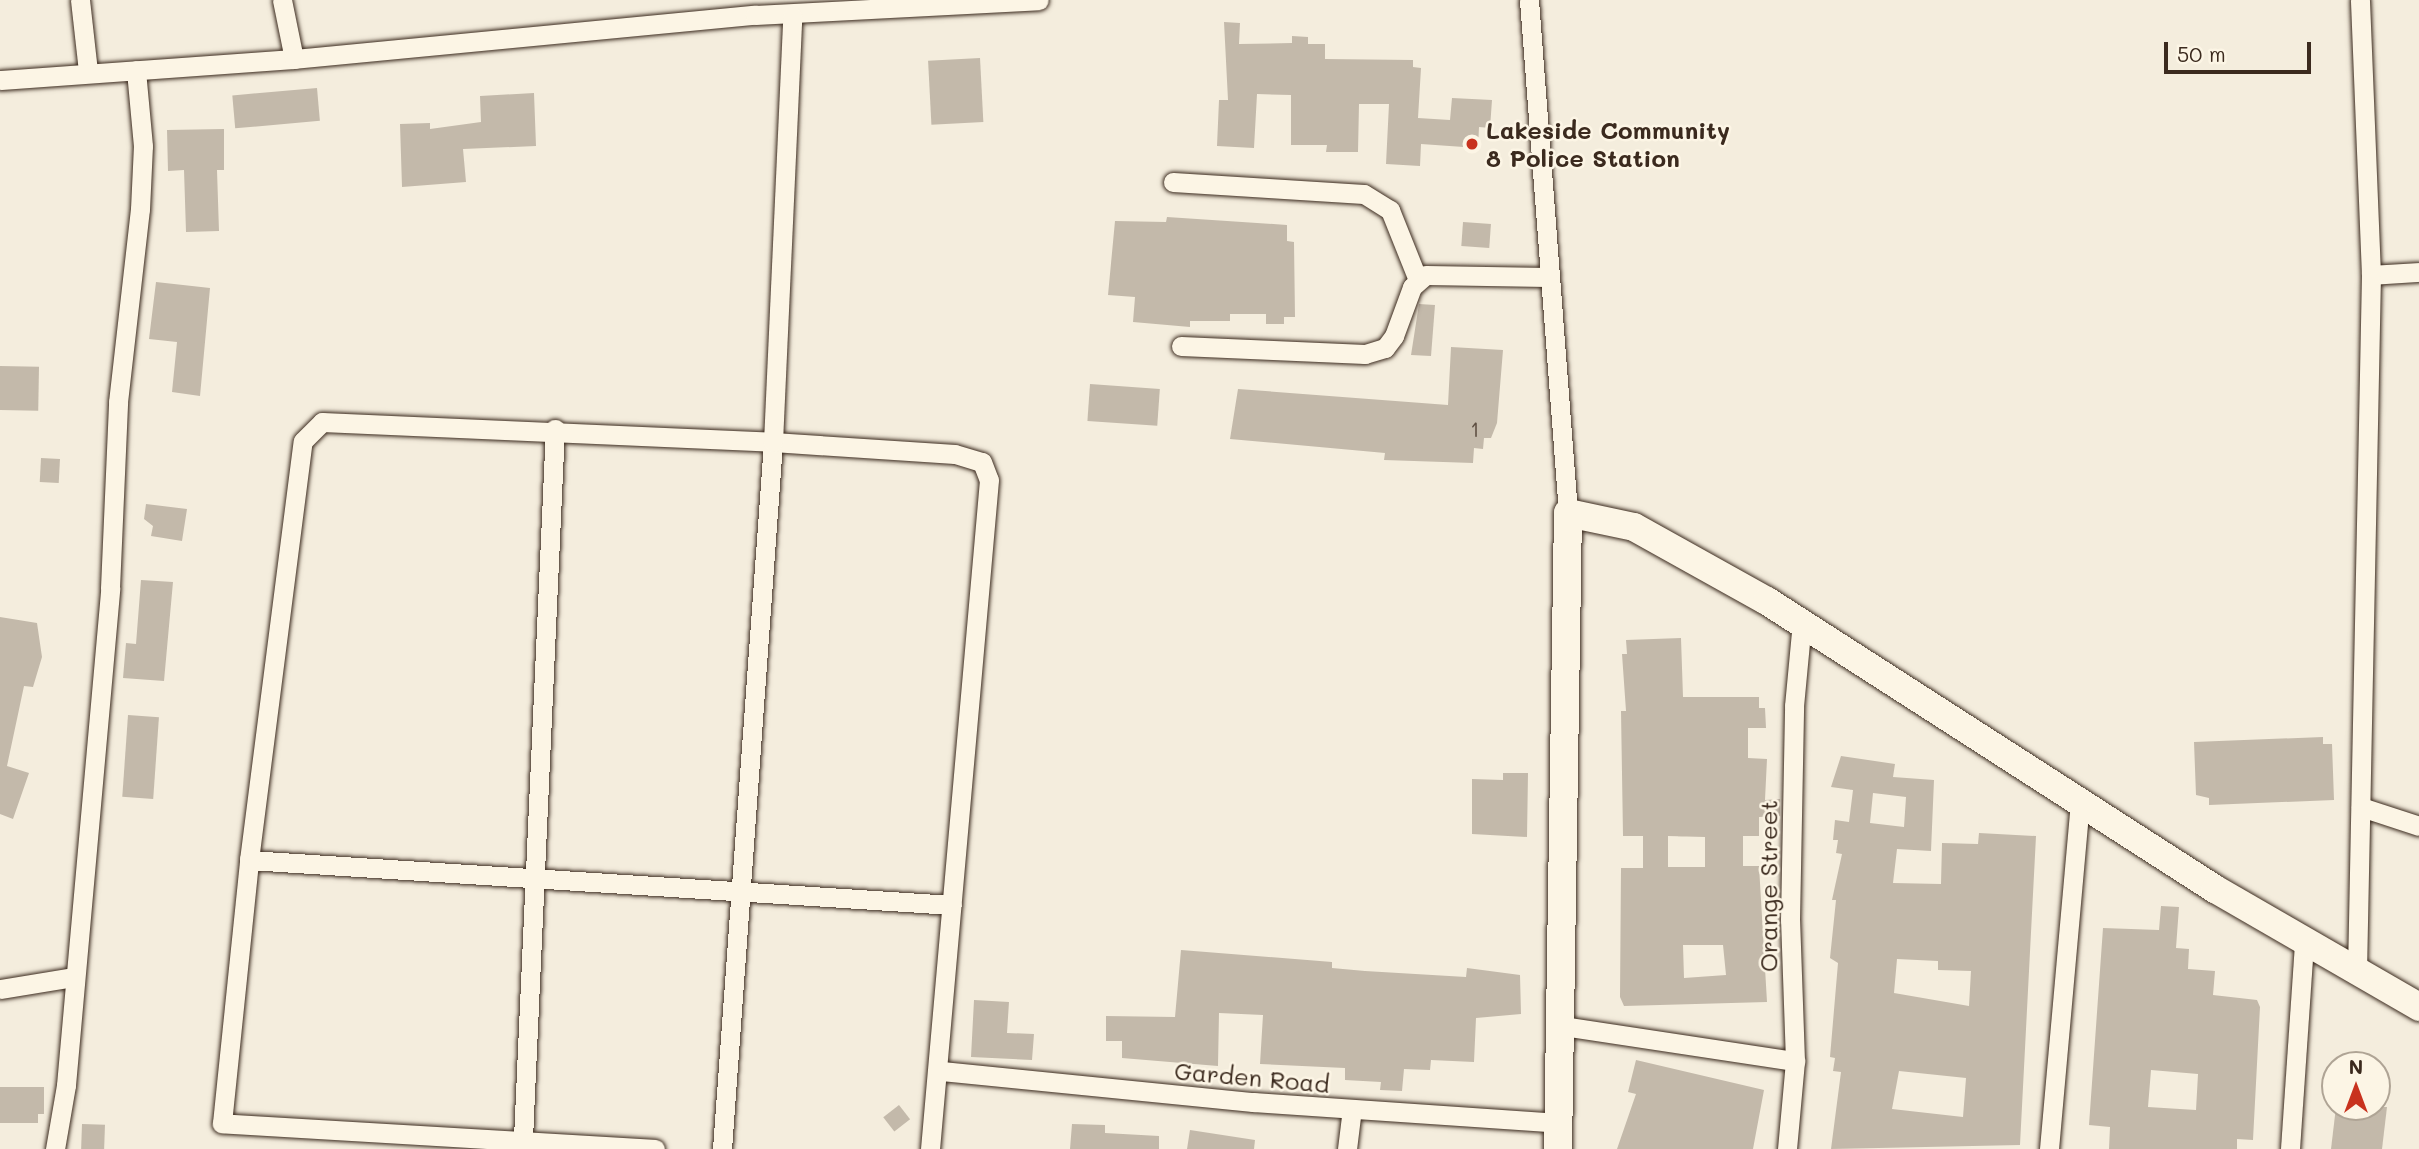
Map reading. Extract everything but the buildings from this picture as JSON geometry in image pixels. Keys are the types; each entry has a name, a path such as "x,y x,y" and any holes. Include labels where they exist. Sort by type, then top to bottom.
{"street":[{"path":"80,0 88,71"},
{"path":"282,0 294,59"},
{"path":"0,80 88,71 294,59 755,7 792,16 1040,0"},
{"path":"1529,0 1547,277 1568,513 1563,1026 1558,1136"},
{"path":"2357,972 2371,275 2360,0"},
{"path":"722,1149 738,892 773,442 792,16"},
{"path":"55,1149 74,977 110,588 118,402 140,209 136,70"},
{"path":"1172,182 1364,194 1390,210 1418,280 1394,337 1377,352 1181,346"},
{"path":"2371,275 2419,272"},
{"path":"1418,280 1438,275 1547,277"},
{"path":"655,1149 523,1138 222,1123 249,860 303,441 311,430 337,419 555,429 955,454 982,462 989,480 952,905 941,1072 930,1149"},
{"path":"523,1138 531,880 555,429"},
{"path":"1568,513 1634,527 1802,622 2080,803 2304,943 2419,1007"},
{"name":"Orange Street","path":"1787,1149 1795,1061 1790,920 1794,706 1802,622"},
{"path":"2049,1149 2080,803"},
{"path":"2361,807 2419,826"},
{"path":"249,860 952,905"},
{"path":"2290,1149 2304,943"},
{"path":"0,989 74,977"},
{"path":"1563,1026 1795,1061"},
{"name":"Garden Road","path":"941,1072 1352,1110 1558,1136"},
{"path":"1347,1149 1352,1110"}],"place":[{"name":"Lakeside Community 8 Police Station","path":"1472,144"}]}
